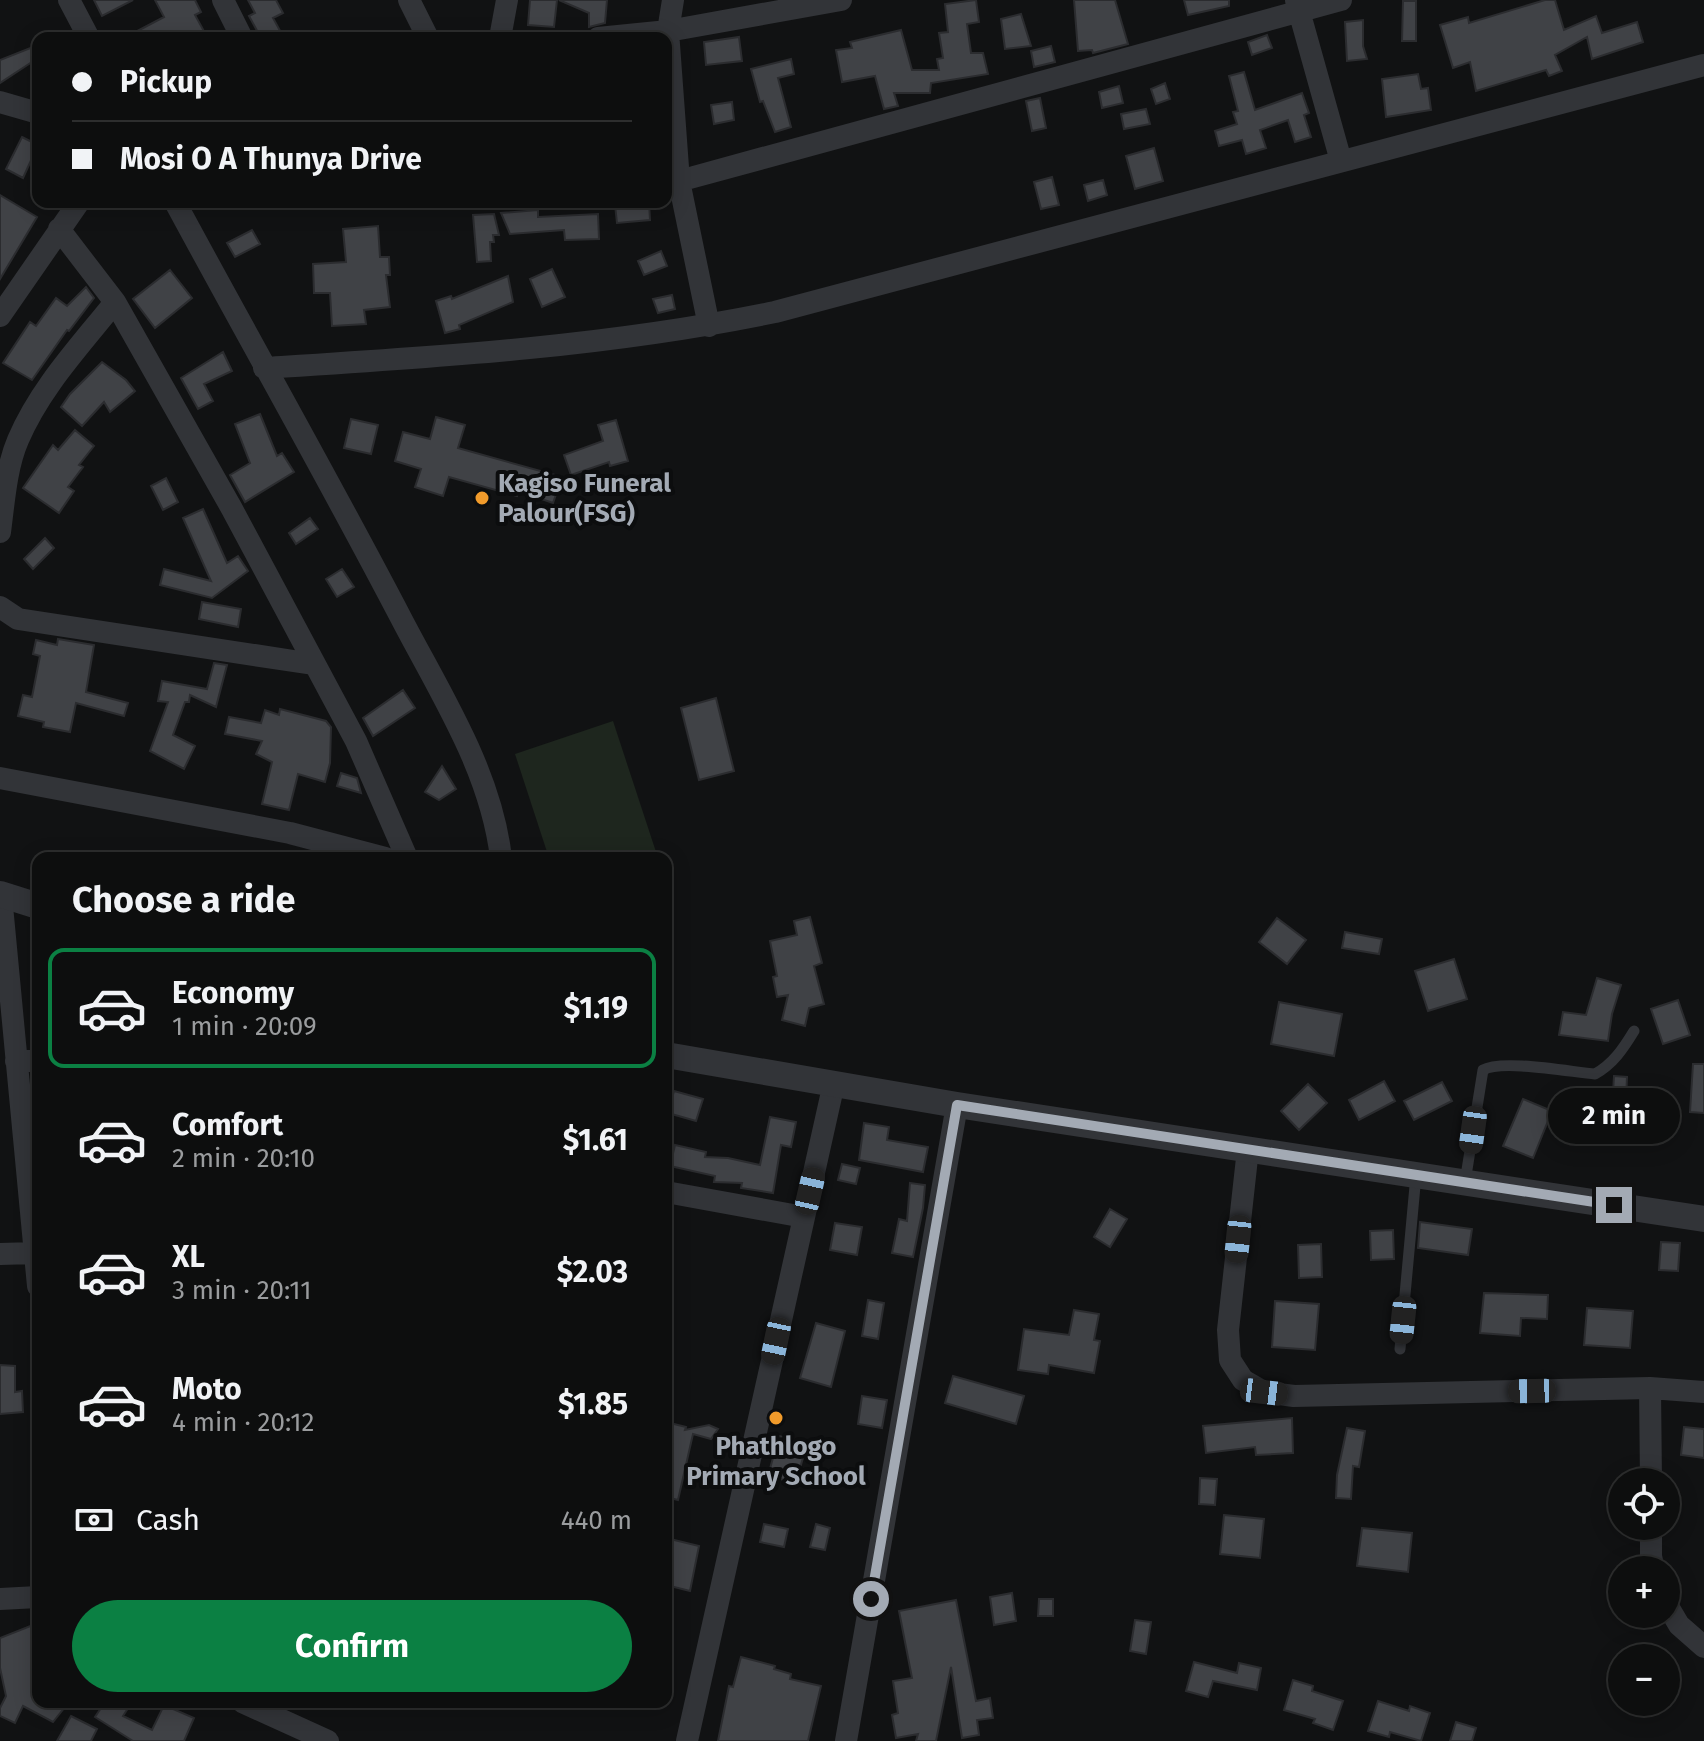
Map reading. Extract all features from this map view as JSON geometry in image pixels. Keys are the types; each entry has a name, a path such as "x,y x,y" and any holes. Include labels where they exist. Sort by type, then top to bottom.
{"street":[{"path":"69,0 86,32"},
{"path":"223,0 239,32"},
{"path":"409,0 425,32"},
{"path":"501,32 507,0"},
{"path":"668,31 673,0"},
{"path":"658,32 836,0"},
{"path":"673,181 1296,6 1341,0"},
{"path":"1296,6 1341,161"},
{"path":"264,368 466,355 709,326 1054,240 1704,65"},
{"path":"0,102 32,111"},
{"path":"672,151 673,181 709,326"},
{"path":"0,316 75,208"},
{"path":"178,208 364,547 466,742 488,796 500,852"},
{"path":"59,229 115,302 232,509 356,741 404,852"},
{"path":"0,532 8,477 17,443 31,412 49,384 115,302"},
{"path":"0,607 18,619 313,664"},
{"path":"0,778 290,833 362,852"},
{"path":"32,904 1,894 27,1061 32,1198"},
{"path":"672,1056 957,1105 1704,1219"},
{"path":"687,1741 834,1083"},
{"path":"846,1741 957,1105"},
{"path":"1248,1149 1228,1330 1230,1360 1243,1380 1264,1392 1294,1396 1650,1388 1704,1392"},
{"path":"672,1193 804,1217"},
{"path":"0,1254 32,1253"},
{"path":"1650,1388 1651,1468"},
{"path":"0,1599 32,1597"},
{"path":"1680,1626 1704,1647"},
{"path":"255,1708 328,1741"}],"lane":[{"path":"1465,1182 1483,1070 1490,1066 1507,1065 1595,1074 1619,1055 1634,1031"},
{"path":"1400,1349 1416,1175"}],"shaded area":[{"path":"613,721 656,852 547,852 515,754"}],"building":[{"path":"94,0 133,0 102,16"},
{"path":"155,0 195,0 201,12 195,15 204,32 135,32 164,17"},
{"path":"248,0 276,0 283,13 273,18 281,32 258,32 249,16 255,13"},
{"path":"530,0 557,0 554,27 528,25"},
{"path":"559,0 607,0 605,23 589,27 589,13"},
{"path":"976,0 979,22 967,24 971,53 983,53 988,74 931,83 930,93 894,93 898,106 884,109 875,76 842,82 836,50 852,48 850,42 901,30 912,70 939,70 937,59 943,58 939,33 948,32 945,4"},
{"path":"1074,0 1115,0 1128,44 1093,53 1092,50 1078,51"},
{"path":"1184,0 1229,0 1229,6 1188,15"},
{"path":"1545,0 1555,0 1564,30 1596,16 1602,33 1637,22 1643,42 1592,59 1587,37 1555,55 1562,71 1549,76 1546,70 1476,91 1470,62 1453,68 1440,25 1468,17 1469,23"},
{"path":"1403,1 1416,1 1416,41 1402,41"},
{"path":"1021,14 1031,46 1005,49 1001,19"},
{"path":"1363,20 1363,46 1367,59 1347,61 1345,22"},
{"path":"1267,35 1272,48 1252,55 1248,42"},
{"path":"739,37 742,61 706,65 704,42"},
{"path":"1051,46 1055,62 1034,67 1031,51"},
{"path":"32,47 32,62 0,83 0,60"},
{"path":"791,59 794,74 778,78 791,127 775,132 763,101 760,102 751,69"},
{"path":"1244,72 1255,110 1302,93 1309,113 1304,115 1311,137 1295,142 1288,120 1260,130 1266,148 1246,154 1242,140 1219,146 1215,131 1237,124 1233,112 1238,111 1229,76"},
{"path":"1418,74 1421,89 1428,88 1431,110 1386,117 1382,79"},
{"path":"1165,83 1170,99 1156,104 1151,89"},
{"path":"1119,86 1123,103 1102,108 1099,92"},
{"path":"1040,98 1046,128 1032,131 1026,101"},
{"path":"732,102 734,120 714,124 711,105"},
{"path":"1146,109 1150,124 1124,129 1121,114"},
{"path":"22,137 32,142 32,158 23,178 6,169"},
{"path":"1154,148 1163,181 1135,189 1126,156"},
{"path":"1052,177 1059,205 1041,209 1034,182"},
{"path":"1103,180 1107,195 1088,201 1084,185"},
{"path":"0,195 37,217 0,279"},
{"path":"615,208 649,208 650,220 617,223"},
{"path":"538,210 538,217 598,214 599,239 565,240 564,230 510,234 501,213"},
{"path":"494,214 499,235 493,235 494,242 490,242 491,261 477,262 473,215"},
{"path":"378,226 380,257 389,257 390,275 386,275 390,307 364,310 366,324 332,326 330,293 314,293 313,264 346,262 343,229"},
{"path":"252,230 260,244 235,257 227,243"},
{"path":"661,251 667,266 644,275 638,261"},
{"path":"552,269 565,297 542,307 530,279"},
{"path":"170,270 192,298 155,328 133,299"},
{"path":"508,276 513,302 459,325 460,329 445,333 436,301 451,296 452,299"},
{"path":"86,287 94,298 32,380 3,363 30,322 36,326 56,298 67,306"},
{"path":"672,295 675,309 658,313 653,299"},
{"path":"223,352 232,371 204,384 213,401 198,409 181,378"},
{"path":"102,362 135,391 110,412 104,402 82,426 61,407"},
{"path":"260,414 277,456 282,453 294,472 245,502 230,475 250,463 235,424"},
{"path":"436,417 465,425 458,448 562,477 553,503 518,491 517,496 449,477 443,496 415,487 421,469 395,461 403,432 430,439"},
{"path":"351,419 378,425 371,454 344,448"},
{"path":"616,420 628,461 610,466 609,462 571,475 564,455 603,441 598,425"},
{"path":"75,430 94,446 79,465 83,467 68,487 74,491 59,513 23,488 53,445 58,450"},
{"path":"166,478 178,502 163,510 151,486"},
{"path":"203,509 227,563 238,556 248,571 212,598 160,585 164,569 211,581 183,518"},
{"path":"310,518 318,529 296,544 289,533"},
{"path":"45,538 54,548 33,569 24,559"},
{"path":"342,569 354,587 337,597 326,579"},
{"path":"202,602 241,609 238,627 199,619"},
{"path":"58,639 94,645 86,692 128,703 124,716 76,703 70,732 43,727 44,722 18,716 23,695 32,697 40,656 33,654 36,640 57,645"},
{"path":"214,663 227,665 216,707 190,695 173,735 195,746 184,769 150,751 168,702 158,701 162,681 207,689"},
{"path":"403,690 415,708 373,736 363,718"},
{"path":"716,698 734,771 699,780 681,708"},
{"path":"280,709 326,721 331,727 330,763 325,782 298,774 289,810 262,804 272,762 256,754 262,741 225,734 229,717 261,723 265,710 279,715"},
{"path":"442,766 456,789 439,800 425,792"},
{"path":"341,773 357,778 361,793 337,786"},
{"path":"810,917 822,963 814,966 824,1004 809,1008 805,1026 782,1020 788,995 777,997 773,977 777,976 770,941 797,935 794,921"},
{"path":"1277,918 1306,940 1287,964 1259,942"},
{"path":"1345,932 1382,939 1379,954 1342,948"},
{"path":"1454,959 1467,999 1428,1011 1415,971"},
{"path":"1597,978 1621,985 1608,1041 1559,1035 1563,1012 1586,1015"},
{"path":"1678,1000 1690,1035 1663,1044 1651,1009"},
{"path":"1279,1002 1342,1014 1334,1056 1271,1044"},
{"path":"1693,1064 1704,1064 1704,1113 1690,1112"},
{"path":"1614,1076 1627,1077 1626,1101 1675,1103 1674,1131 1635,1130 1635,1126 1611,1125"},
{"path":"1384,1081 1395,1101 1359,1120 1349,1100"},
{"path":"1442,1082 1452,1101 1414,1120 1404,1101"},
{"path":"1308,1084 1327,1103 1299,1130 1281,1111"},
{"path":"674,1091 703,1099 696,1121 672,1114"},
{"path":"1523,1099 1552,1111 1533,1158 1503,1146"},
{"path":"770,1117 796,1122 791,1147 781,1145 773,1193 741,1188 742,1183 714,1182 715,1176 672,1166 672,1158 675,1145 706,1152 705,1157 760,1165"},
{"path":"864,1123 889,1127 887,1140 928,1147 923,1172 859,1160"},
{"path":"842,1164 860,1168 856,1184 838,1180"},
{"path":"910,1183 925,1185 913,1257 892,1253 899,1219 907,1221"},
{"path":"1110,1209 1127,1219 1110,1247 1094,1237"},
{"path":"1420,1222 1472,1229 1468,1255 1418,1248"},
{"path":"835,1223 862,1227 857,1255 830,1250"},
{"path":"1393,1230 1394,1259 1371,1260 1370,1231"},
{"path":"1661,1242 1680,1243 1678,1271 1659,1270"},
{"path":"1321,1244 1322,1277 1299,1278 1298,1245"},
{"path":"1484,1293 1548,1295 1547,1319 1521,1318 1520,1336 1480,1333"},
{"path":"868,1300 884,1303 878,1339 862,1336"},
{"path":"1275,1301 1319,1304 1315,1350 1272,1347"},
{"path":"1587,1308 1633,1311 1630,1348 1584,1345"},
{"path":"1074,1310 1099,1314 1094,1340 1100,1341 1094,1373 1049,1365 1048,1374 1018,1370 1024,1329 1069,1335"},
{"path":"816,1323 845,1331 831,1387 800,1378"},
{"path":"0,1365 15,1366 15,1392 22,1391 23,1412 0,1414"},
{"path":"953,1376 1024,1396 1016,1424 945,1403"},
{"path":"862,1396 887,1400 882,1428 858,1424"},
{"path":"1292,1418 1293,1453 1256,1455 1255,1447 1206,1453 1203,1426"},
{"path":"672,1424 686,1427 685,1430 709,1425 718,1429 711,1439 693,1434 678,1500 672,1498"},
{"path":"1684,1427 1704,1429 1704,1458 1681,1455"},
{"path":"1347,1428 1365,1431 1359,1467 1353,1466 1351,1499 1336,1498 1337,1475"},
{"path":"779,1436 807,1443 796,1483 768,1476"},
{"path":"1200,1478 1217,1479 1215,1505 1199,1504"},
{"path":"1224,1515 1264,1519 1260,1558 1220,1554"},
{"path":"764,1524 788,1529 784,1547 760,1542"},
{"path":"816,1524 830,1528 825,1550 810,1547"},
{"path":"1362,1528 1412,1533 1408,1572 1357,1566"},
{"path":"672,1539 699,1546 690,1591 672,1586"},
{"path":"1012,1593 1016,1621 994,1625 990,1597"},
{"path":"1039,1599 1053,1599 1053,1616 1038,1616"},
{"path":"956,1600 976,1701 990,1698 993,1718 977,1720 979,1735 962,1738 951,1667 936,1741 916,1741 918,1734 896,1738 892,1715 898,1713 893,1681 912,1678 899,1611"},
{"path":"1135,1620 1151,1622 1146,1654 1130,1651"},
{"path":"32,1625 32,1708 64,1708 53,1722 23,1706 15,1723 0,1716 6,1696 0,1668 0,1638"},
{"path":"741,1657 775,1666 774,1669 791,1674 790,1679 821,1686 808,1741 718,1741 729,1686 733,1687"},
{"path":"1194,1662 1237,1673 1239,1663 1261,1668 1257,1690 1213,1681 1208,1697 1186,1691"},
{"path":"1293,1680 1313,1686 1312,1691 1343,1701 1333,1730 1313,1723 1315,1719 1284,1710"},
{"path":"1378,1701 1409,1711 1410,1706 1430,1713 1421,1741 1390,1732 1389,1737 1368,1731"},
{"path":"101,1708 128,1708 123,1716 152,1730 163,1708 171,1708 194,1718 184,1741 133,1741 95,1717"},
{"path":"71,1716 97,1729 91,1741 57,1741"},
{"path":"1456,1722 1476,1728 1472,1741 1450,1741"}],"place":[{"name":"Kagiso Funeral Palour(FSG)","path":"482,498"},
{"name":"Phathlogo Primary School","path":"776,1418"}],"route":[{"path":"871,1599 957,1105 1614,1205"}]}
